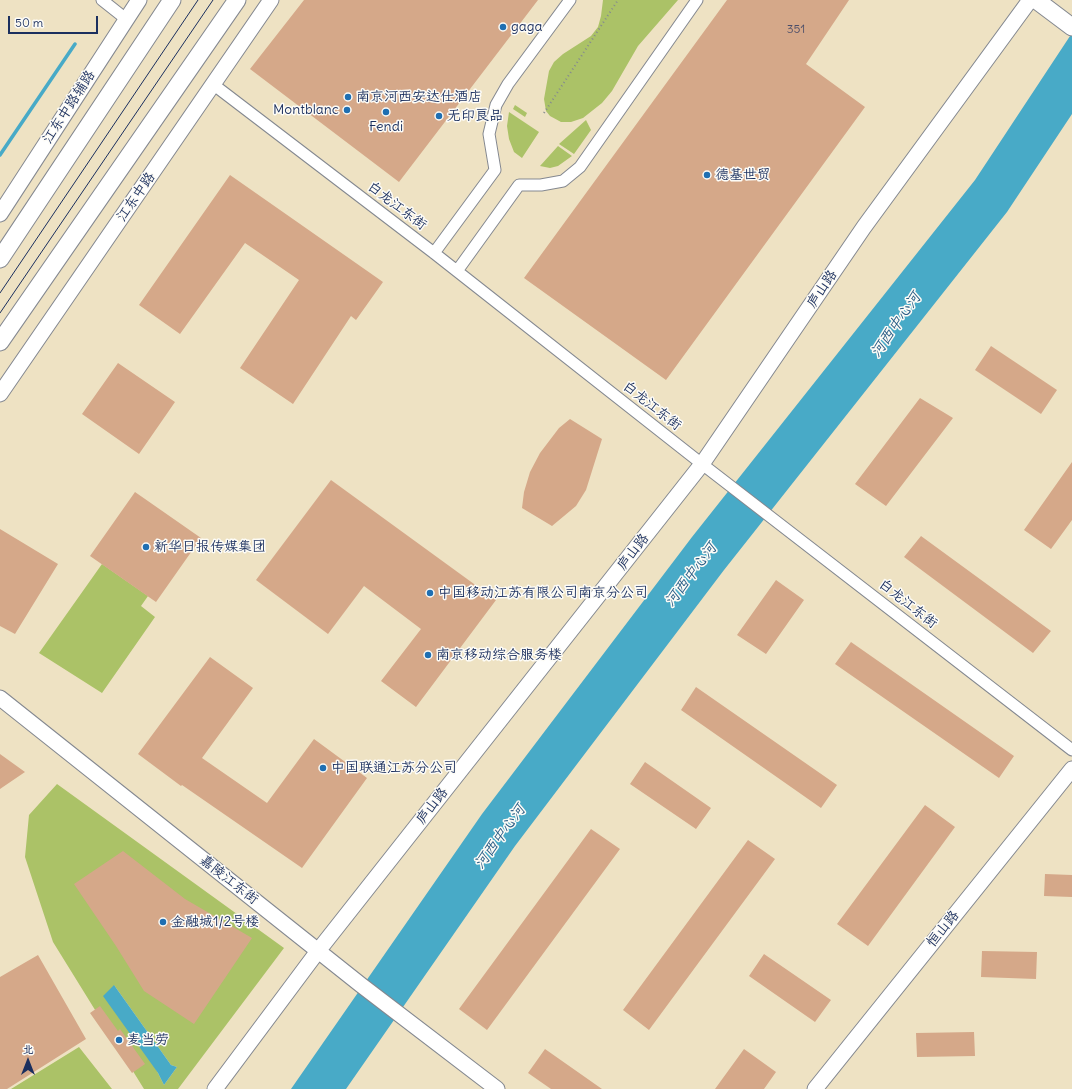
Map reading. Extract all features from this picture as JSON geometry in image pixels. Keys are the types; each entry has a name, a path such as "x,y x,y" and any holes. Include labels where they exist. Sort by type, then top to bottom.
{"main road":[{"name":"江东中路辅路","path":"0,214 139,0"},
{"path":"0,259 172,0"},
{"name":"江东中路","path":"0,342 237,0"},
{"name":"江东中路","path":"0,394 272,0"},
{"name":"庐山路","path":"215,1089 318,951 702,464 864,227 1030,0"},
{"path":"1036,0 1072,27"},
{"name":"嘉陵江东街","path":"0,698 361,985 496,1089"},
{"name":"恒山路","path":"815,1089 1072,769"}],"street":[{"path":"102,0 126,19"},
{"path":"434,253 495,170 489,134 496,105 508,84 570,0"},
{"path":"457,271 520,185 541,185 563,181 580,167 697,0"},
{"name":"白龙江东街","path":"214,85 434,253 702,464 1072,750"}],"path":[{"path":"544,113 618,0"}],"green space":[{"path":"603,0 678,0 638,46 612,91 602,103 583,118 571,122 561,122 550,116 546,111 544,99 549,71 554,62 563,54 591,36 598,27"},
{"path":"515,105 527,113 525,117 513,109"},
{"path":"509,112 539,132 522,158 514,152 509,139 507,126"},
{"path":"586,120 591,130 574,154 559,144"},
{"path":"558,146 572,156 558,166 550,168 540,166"},
{"path":"102,564 148,596 141,606 155,617 102,693 39,653"},
{"path":"57,784 284,948 178,1089 144,1089 53,942 25,857 29,815","holes":["114,985 171,1065 177,1067 164,1085"]},
{"path":"79,1047 112,1089 11,1089"}],"water":[{"name":"河西中心河","path":"1072,33 1072,114 1007,212 724,570 515,846 346,1089 291,1089 482,814 692,537 975,180"},
{"path":"114,985 171,1065 177,1067 164,1085 158,1073 103,996"}],"building":[{"path":"304,0 538,0 399,182 250,69"},
{"name":"德基世贸","path":"727,0 849,0 806,64 865,107 666,380 524,278"},
{"path":"230,175 383,282 356,320 351,316 293,404 240,368 299,280 245,243 180,334 139,305"},
{"path":"991,346 1057,390 1041,414 975,370"},
{"path":"118,363 175,402 139,454 82,414"},
{"path":"920,398 953,418 886,506 855,484"},
{"path":"570,419 602,439 586,490 576,506 552,526 522,508 524,492 530,472 540,453 559,428"},
{"path":"1072,462 1072,520 1051,549 1024,530"},
{"name":"中国移动江苏有限公司南京分公司","path":"331,480 496,600 416,707 381,681 421,629 364,586 328,634 256,580"},
{"name":"新华日报传媒集团","path":"135,492 201,538 156,602 90,556"},
{"path":"0,529 58,564 15,634 0,626"},
{"path":"921,536 1051,631 1033,653 904,557"},
{"path":"776,580 804,600 766,654 737,635"},
{"path":"851,642 1014,756 999,778 835,664"},
{"name":"中国联通江苏分公司","path":"210,657 253,688 202,758 267,803 314,739 367,778 302,868 182,785 181,786 138,754"},
{"path":"696,687 837,785 821,808 681,710"},
{"path":"0,754 25,772 0,789"},
{"path":"645,762 711,808 696,829 630,784"},
{"path":"925,805 955,827 868,946 837,924"},
{"path":"591,829 620,849 487,1030 459,1009"},
{"path":"748,840 775,859 649,1030 623,1010"},
{"name":"金融城1/2号楼","path":"123,851 185,899 252,938 194,1024 144,991 116,946 74,884"},
{"path":"1045,874 1072,875 1072,897 1044,896"},
{"path":"982,951 1037,952 1036,979 981,977"},
{"path":"764,954 831,1000 815,1022 749,976"},
{"path":"38,955 86,1039 7,1089 0,1089 0,977"},
{"name":"麦当劳","path":"100,1006 118,1031 120,1029 145,1064 132,1073 90,1013"},
{"path":"974,1032 975,1056 917,1057 916,1033"},
{"path":"545,1049 602,1089 551,1089 528,1073"},
{"path":"744,1049 776,1072 764,1089 715,1089"}],"waterway":[{"path":"0,155 75,44"}],"tram line":[{"path":"0,293 198,0"},
{"path":"0,313 213,0"}],"place":[{"name":"gaga","path":"503,27"},
{"name":"南京河西安达仕酒店","path":"348,97"},
{"name":"Montblanc","path":"347,110"},
{"name":"Fendi","path":"386,112"},
{"name":"无印良品","path":"439,116"},
{"name":"德基世贸","path":"707,175"},
{"name":"新华日报传媒集团","path":"146,547"},
{"name":"中国移动江苏有限公司南京分公司","path":"430,593"},
{"name":"南京移动综合服务楼","path":"428,655"},
{"name":"中国联通江苏分公司","path":"323,768"},
{"name":"金融城1/2号楼","path":"163,922"},
{"name":"麦当劳","path":"119,1040"}]}
